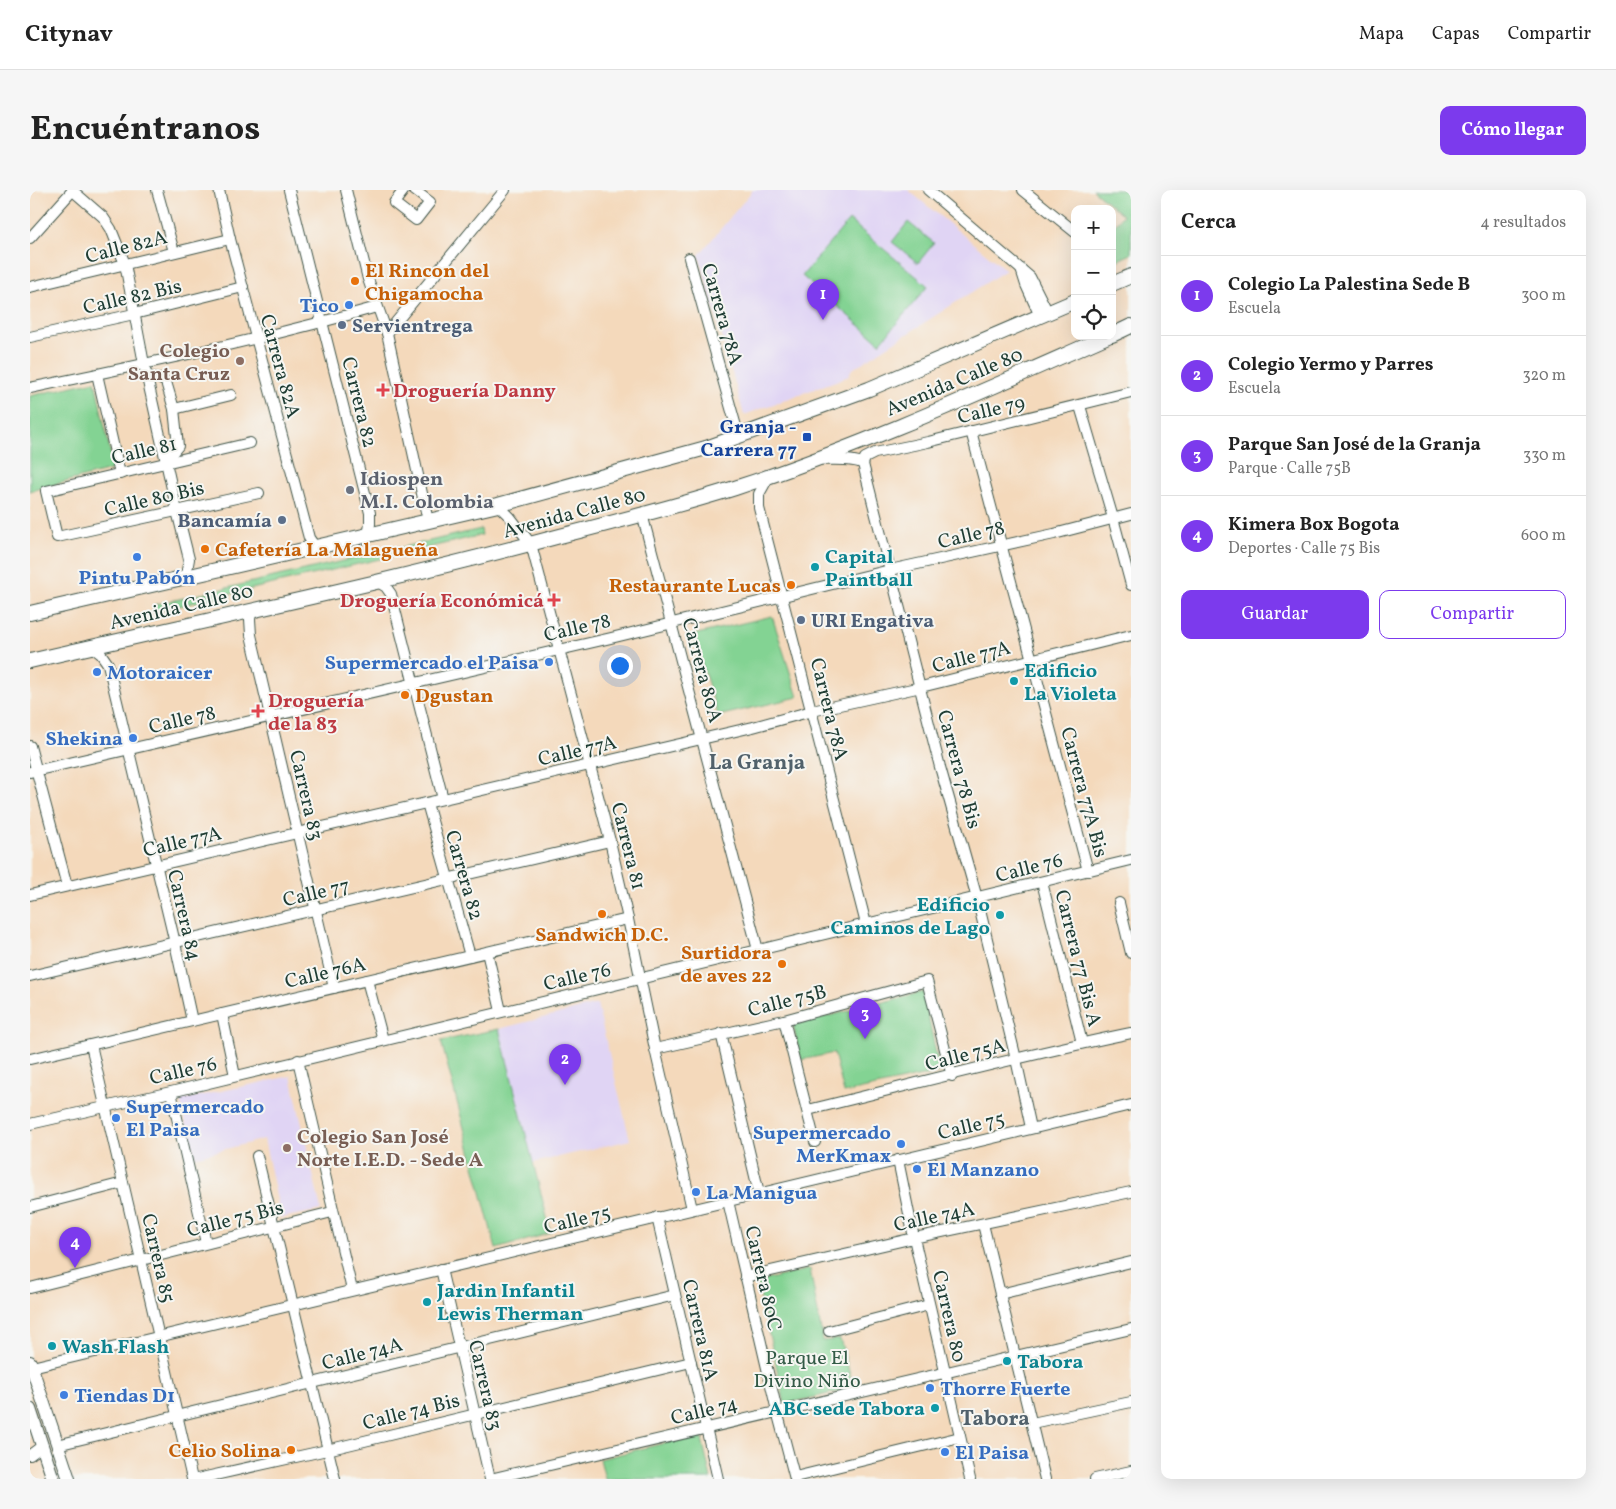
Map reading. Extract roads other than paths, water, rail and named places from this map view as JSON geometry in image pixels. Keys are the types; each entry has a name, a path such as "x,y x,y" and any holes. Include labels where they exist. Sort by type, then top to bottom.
{"highway":[{"path":"1116,282 1131,276"},
{"name":"Avenida Calle 80","path":"30,613 498,506 611,476 739,437 869,389 1071,303"},
{"path":"1116,333 1131,326"},
{"name":"Avenida Calle 80","path":"30,661 378,582 531,544 642,514 769,476 818,459 934,412 1099,340"}],"main road":[{"path":"31,1364 33,1383 69,1479"},
{"path":"30,1410 53,1479"}],"street":[{"path":"30,238 73,190 103,217 111,229 125,264 144,364 189,559 188,570 184,579"},
{"path":"157,190 174,252"},
{"name":"Carrera 82A","path":"219,190 308,538 316,548"},
{"name":"Carrera 82","path":"289,190 370,513 368,536"},
{"path":"346,190 368,279 387,333 428,522"},
{"path":"404,190 394,203 416,220 430,202 414,190"},
{"path":"387,333 505,190"},
{"path":"928,190 1021,268 1026,285 1044,314"},
{"path":"1022,190 1071,229"},
{"name":"Calle 82A","path":"30,287 230,239"},
{"name":"Carrera 78A","path":"689,258 739,437"},
{"name":"Calle 82 Bis","path":"30,337 243,287"},
{"path":"30,388 256,338 377,307"},
{"path":"97,374 120,474"},
{"path":"148,377 159,378 166,382 174,409 178,446 166,459"},
{"name":"Calle 79","path":"863,464 865,458 875,453 1080,406 1131,392"},
{"path":"174,409 231,395"},
{"path":"1080,406 1131,585"},
{"name":"Carrera 77A Bis","path":"971,431 1088,871"},
{"name":"Calle 81","path":"57,537 46,491 120,474 166,459 250,443"},
{"path":"818,459 834,461 854,460 863,464"},
{"name":"Carrera 78 Bis","path":"863,464 940,767 977,898 1031,1128"},
{"name":"Carrera 78A","path":"769,476 759,494 758,500 866,924"},
{"name":"Calle 80 Bis","path":"57,537 259,493"},
{"name":"Carrera 81","path":"498,506 516,524 531,544 610,841 692,1209"},
{"name":"Carrera 80A","path":"642,514 758,950"},
{"name":"Calle 78","path":"33,772 672,623 890,570 1054,534 1131,514"},
{"path":"378,582 386,586 392,594 443,799"},
{"name":"Carrera 83","path":"252,610 250,619 251,635 334,988"},
{"name":"Calle 77A","path":"30,895 703,739 812,711 921,687 1131,636"},
{"name":"Carrera 84","path":"92,647 101,654 108,664 175,942 192,1021"},
{"path":"30,746 33,772 67,886"},
{"name":"Carrera 82","path":"427,803 470,956"},
{"name":"Calle 77","path":"30,976 610,841"},
{"name":"Calle 76","path":"30,1124 170,1092 1131,860"},
{"name":"Carrera 77 Bis A","path":"1042,882 1082,1043"},
{"path":"1119,904 1129,936 1131,953"},
{"name":"Calle 76A","path":"30,1059 628,918"},
{"path":"487,952 501,1012"},
{"path":"367,980 382,1040"},
{"name":"Calle 75B","path":"655,1049 784,1020 927,981 952,1076"},
{"path":"222,1014 235,1076"},
{"path":"784,1020 815,1142"},
{"path":"721,1033 759,1193"},
{"name":"Calle 75A","path":"808,1110 1082,1043 1131,1033"},
{"name":"Carrera 85","path":"91,1045 192,1479"},
{"path":"298,1060 332,1212 352,1290"},
{"path":"170,1092 206,1244"},
{"name":"Calle 75","path":"31,1364 159,1336 1131,1105"},
{"path":"257,1156 335,1479"},
{"name":"Carrera 80","path":"898,1160 929,1305 970,1479"},
{"path":"30,1207 123,1182"},
{"name":"Calle 74A","path":"746,1277 914,1238 1131,1192"},
{"name":"Carrera 80C","path":"728,1201 777,1411 795,1478"},
{"name":"Calle 75 Bis","path":"30,1288 332,1212"},
{"name":"Carrera 81A","path":"657,1218 718,1479"},
{"path":"982,1224 1045,1479"},
{"path":"1000,1294 1131,1262"},
{"name":"Carrera 83","path":"441,1269 490,1479"},
{"name":"Calle 74A","path":"57,1444 675,1295"},
{"path":"829,1331 929,1305"},
{"name":"Calle 74","path":"490,1479 1131,1329"},
{"name":"Calle 74 Bis","path":"197,1479 327,1450 691,1362"},
{"path":"1032,1422 1131,1402"},
{"path":"795,1478 960,1437"},
{"path":"30,1455 42,1446"},
{"path":"1095,1479 1131,1471"}],"place":[{"name":"El Rincon del Chigamocha","path":"355,281"},
{"name":"Tico","path":"349,305"},
{"name":"Colegio La Palestina Sede B","path":"823,320"},
{"name":"Servientrega","path":"342,325"},
{"name":"Colegio Santa Cruz","path":"240,361"},
{"name":"Droguería Danny","path":"383,390"},
{"name":"Granja - Carrera 77","path":"807,437"},
{"name":"Idiospen M.I. Colombia","path":"350,490"},
{"name":"Bancamía","path":"282,520"},
{"name":"Cafetería La Malagueña","path":"205,549"},
{"name":"Pintu Pabón","path":"137,557"},
{"name":"Capital Paintball","path":"815,567"},
{"name":"Restaurante Lucas","path":"791,585"},
{"name":"Droguería Económicá","path":"554,600"},
{"name":"URI Engativa","path":"801,620"},
{"name":"Supermercado el Paisa","path":"549,662"},
{"name":"Motoraicer","path":"97,672"},
{"name":"Edificio La Violeta","path":"1014,681"},
{"name":"Dgustan","path":"405,695"},
{"name":"Droguería de la 83","path":"258,711"},
{"name":"Shekina","path":"133,738"},
{"name":"Sandwich D.C.","path":"602,914"},
{"name":"Edificio Caminos de Lago","path":"1000,915"},
{"name":"Surtidora de aves 22","path":"782,964"},
{"name":"Parque San José de la Granja","path":"865,1039"},
{"name":"Colegio Yermo y Parres","path":"565,1085"},
{"name":"Supermercado El Paisa","path":"116,1118"},
{"name":"Supermercado MerKmax","path":"901,1144"},
{"name":"Colegio San José Norte I.E.D. - Sede A","path":"287,1148"},
{"name":"El Manzano","path":"917,1169"},
{"name":"La Manigua","path":"696,1192"},
{"name":"Kimera Box Bogota","path":"75,1268"},
{"name":"Jardin Infantil Lewis Therman","path":"427,1302"},
{"name":"Wash Flash","path":"52,1346"},
{"name":"Tabora","path":"1007,1361"},
{"name":"Thorre Fuerte","path":"930,1388"},
{"name":"Tiendas D1","path":"64,1395"},
{"name":"ABC sede Tabora","path":"935,1408"},
{"name":"Celio Solina","path":"291,1450"},
{"name":"El Paisa","path":"945,1452"}],"district":[{"name":"La Granja","path":"757,762"},
{"name":"Tabora","path":"995,1418"}],"park label":[{"name":"Parque El Divino Niño","path":"807,1368"}]}
